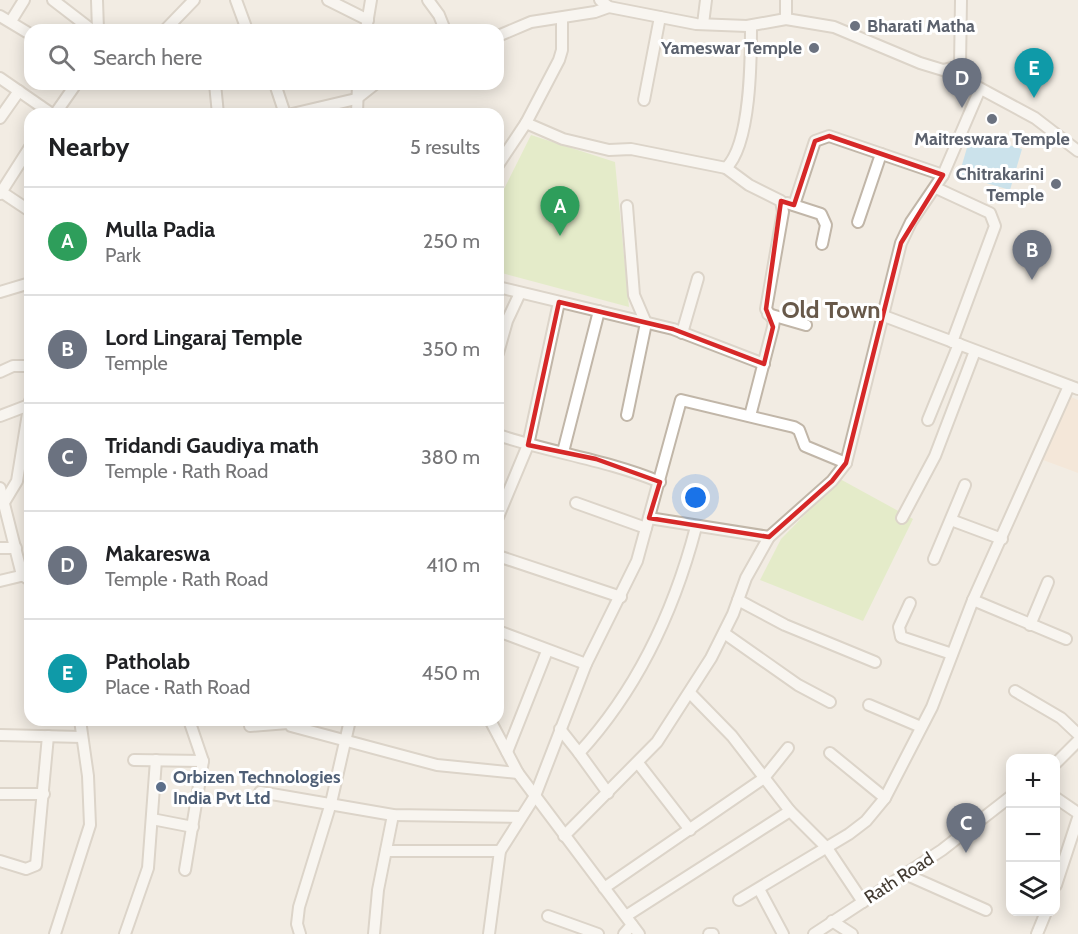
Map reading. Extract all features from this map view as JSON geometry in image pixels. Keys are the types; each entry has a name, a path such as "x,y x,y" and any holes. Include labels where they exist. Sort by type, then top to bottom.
{"street":[{"path":"24,0 4,20 24,30"},
{"path":"53,0 84,24"},
{"path":"97,0 98,24"},
{"path":"171,24 194,0"},
{"path":"236,0 245,24"},
{"path":"328,0 365,24"},
{"path":"367,24 371,0"},
{"path":"428,0 443,24"},
{"path":"703,24 706,0"},
{"path":"786,0 786,19"},
{"path":"960,0 960,66 972,84 1035,118 1078,151"},
{"path":"504,33 531,22 562,19 603,2 660,17 703,24 751,26 786,19 834,27 920,63 943,70 960,66"},
{"path":"644,100 660,17"},
{"path":"504,156 526,123 559,60 562,50 562,19"},
{"path":"726,168 731,163 746,115 751,63 751,26"},
{"path":"0,78 45,108"},
{"path":"564,836 657,742 690,693 723,633 746,578 769,537 832,481 846,463 901,243 911,222 943,175 980,88"},
{"path":"58,108 72,90"},
{"path":"216,90 217,108"},
{"path":"279,90 289,108"},
{"path":"357,90 357,108"},
{"path":"318,108 356,99 367,90"},
{"path":"0,118 19,91"},
{"path":"526,123 563,140 609,150 631,150 726,168 749,185 781,201 821,214 826,225 822,244"},
{"path":"794,205 815,141 829,136 943,175"},
{"path":"858,222 881,154"},
{"path":"24,156 0,192 24,207"},
{"path":"928,420 995,226 990,213 936,188"},
{"path":"750,416 774,321 768,314 767,305 783,212 781,201"},
{"path":"627,206 634,295 646,322 627,415"},
{"path":"682,333 698,278"},
{"path":"0,292 24,285"},
{"path":"504,288 646,322 764,364"},
{"path":"504,332 520,293"},
{"path":"504,503 528,445 559,302"},
{"path":"563,452 599,311"},
{"path":"768,314 806,325"},
{"path":"739,900 827,848 866,821 885,798 938,694 973,600 1074,388 884,316"},
{"path":"902,518 935,456 975,351"},
{"path":"0,372 13,366 24,366"},
{"path":"489,934 500,851 535,796 586,664 637,561 681,400 794,427 799,430 805,446 846,463"},
{"path":"0,416 24,406"},
{"path":"504,437 528,445 596,459 660,482"},
{"path":"2,501 17,481 24,439"},
{"path":"934,559 965,485"},
{"path":"0,488 16,548 24,568"},
{"path":"576,503 648,523 769,537"},
{"path":"951,520 1002,539"},
{"path":"579,753 627,691 657,640 678,588 696,527"},
{"path":"0,548 16,548"},
{"path":"504,558 621,597"},
{"path":"0,581 24,577"},
{"path":"1030,626 1048,582"},
{"path":"738,600 784,625 875,662"},
{"path":"973,600 1030,626 1066,639"},
{"path":"910,603 899,627 901,637 952,654"},
{"path":"504,633 586,664"},
{"path":"723,633 798,685 830,702"},
{"path":"507,752 547,651"},
{"path":"1015,691 1061,718 1078,734"},
{"path":"690,693 732,736 790,811 827,848 862,902"},
{"path":"869,705 921,727"},
{"path":"55,934 90,825 88,776 81,726"},
{"path":"185,870 203,761 191,726"},
{"path":"291,726 437,765 518,773"},
{"path":"300,934 297,924 299,907 331,803 348,726"},
{"path":"493,726 518,773 639,934"},
{"path":"560,729 608,793"},
{"path":"0,735 82,737"},
{"path":"0,861 26,868 36,865 48,736"},
{"path":"1060,759 1078,741"},
{"path":"604,888 764,778 788,748"},
{"path":"830,753 885,798"},
{"path":"134,760 203,761"},
{"path":"125,934 148,868 156,760"},
{"path":"638,763 690,830"},
{"path":"261,792 393,815 521,818"},
{"path":"0,794 44,794"},
{"name":"Rath Road","path":"814,934 942,850 1006,801"},
{"path":"1060,801 1078,815 1060,872"},
{"path":"624,934 629,920 790,811"},
{"path":"374,934 378,890 393,815"},
{"path":"152,819 193,827"},
{"path":"386,851 500,851"},
{"path":"905,874 986,910"},
{"path":"759,889 783,934"},
{"path":"548,916 598,934"},
{"path":"1037,934 1044,916"},
{"path":"831,921 852,934"}],"highlighted area":[{"path":"829,136 943,175 901,243 846,463 832,481 769,537 649,518 660,482 596,459 528,445 559,302 673,329 764,364 773,327 766,309 781,201 794,205 815,141"}],"shaded area":[{"path":"1069,396 1078,400 1078,473 1043,460"}],"green space":[{"path":"531,135 615,162 629,307 504,274 504,189"},
{"path":"840,479 913,519 863,621 760,580 781,539"}],"water":[{"path":"971,134 1022,149 1010,190 959,175"}],"place":[{"name":"Bharati Matha","path":"855,26"},
{"name":"Yameswar Temple","path":"814,48"},
{"name":"Patholab","path":"1034,98"},
{"name":"Makareswa","path":"962,108"},
{"name":"Maitreswara Temple","path":"992,119"},
{"name":"Chitrakarini Temple","path":"1056,184"},
{"name":"Mulla Padia","path":"560,236"},
{"name":"Lord Lingaraj Temple","path":"1032,280"},
{"name":"Orbizen Technologies India Pvt Ltd","path":"161,787"},
{"name":"Tridandi Gaudiya math","path":"966,853"}],"district":[{"name":"Old Town","path":"831,310"}]}
